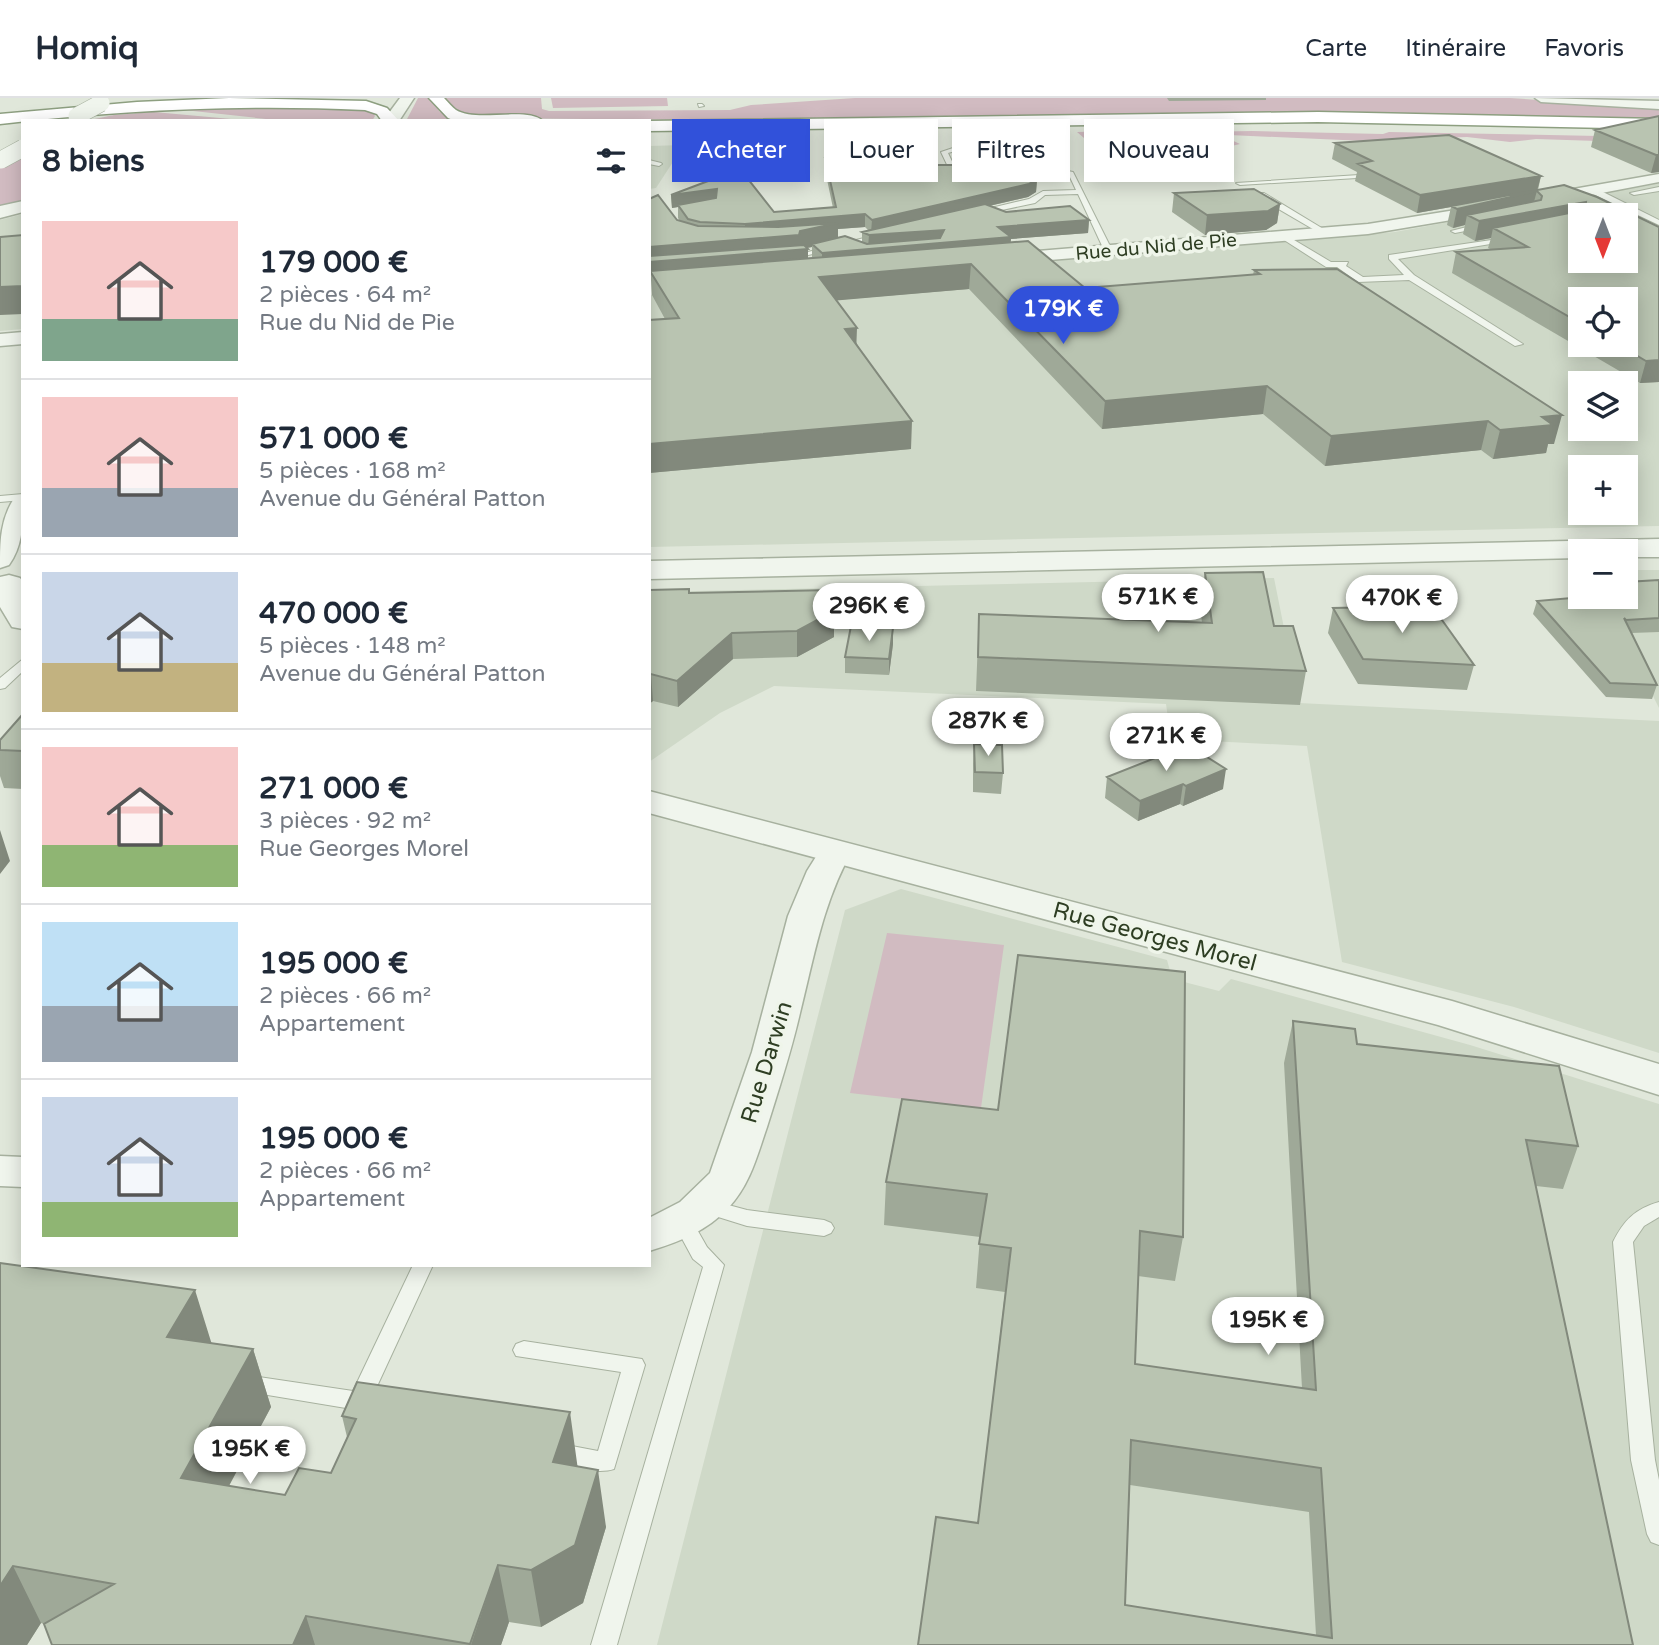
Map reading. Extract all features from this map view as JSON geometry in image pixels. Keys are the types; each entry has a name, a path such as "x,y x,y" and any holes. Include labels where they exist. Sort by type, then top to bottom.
{"highway":[{"path":"0,117 71,98"},
{"path":"436,98 453,115 479,119"},
{"path":"0,117 162,102 268,100 323,101 366,106 382,111 389,119"},
{"path":"75,119 155,111 255,119"},
{"path":"651,124 1318,117 1659,124"},
{"path":"651,132 1223,124 1659,130"},
{"path":"0,149 17,142"}],"street":[{"path":"392,119 407,98"},
{"path":"1541,98 1659,104"},
{"path":"1619,98 1659,104"},
{"path":"75,119 107,100"},
{"path":"0,160 17,142"},
{"name":"Rue du Nid de Pie","path":"985,260 1326,233 1419,222 1558,197 1587,197 1659,178"},
{"path":"0,212 21,207"},
{"path":"0,340 21,338"},
{"path":"10,604 13,502"},
{"path":"651,570 1659,548"},
{"name":"Rue Georges Morel","path":"651,803 1452,1015 1659,1080"},
{"name":"Rue Darwin","path":"679,1221 729,1178 776,1038 807,916 825,867 836,851"},
{"path":"0,1171 21,1172"}],"lane":[{"path":"952,150 944,152 952,170"},
{"path":"651,162 659,164"},
{"path":"1070,173 1082,191 1108,250"},
{"path":"1326,233 1240,183 1357,176"},
{"path":"1634,194 1659,189"},
{"path":"962,217 1032,201 1043,193 1082,191"},
{"path":"1587,197 1658,221"},
{"path":"986,212 1005,220"},
{"path":"1077,214 1089,212"},
{"path":"1455,230 1496,222"},
{"path":"845,233 886,230"},
{"path":"794,259 900,231"},
{"path":"1302,234 1337,264"},
{"path":"1284,236 1361,280 1411,277"},
{"path":"1518,344 1411,277 1392,257 1521,236"},
{"path":"845,244 856,249"},
{"path":"798,245 815,266"},
{"path":"0,685 21,665"},
{"path":"1659,1209 1641,1216 1630,1228 1623,1242 1643,1460 1659,1534"},
{"path":"679,1221 747,1218 824,1228"},
{"path":"604,1645 714,1265 700,1253 679,1221"},
{"path":"358,1401 422,1267"},
{"path":"524,1350 634,1365 606,1462 540,1451"},
{"path":"225,1381 358,1401 384,1410"}],"shaded area":[{"path":"418,98 429,98 440,112 462,119 407,119"},
{"path":"444,98 541,98 542,109 549,111 730,110 751,105 855,98 1510,98 1659,108 1659,119 1241,113 672,120 481,118 455,112"},
{"path":"551,98 667,98 668,106 553,108"},
{"path":"344,104 372,111 375,116 373,119 267,119 165,108"},
{"path":"154,112 231,119 95,119"},
{"path":"1234,131 1599,136 1659,143 1536,139 1510,142 1467,137 1365,141 1234,135"},
{"path":"672,145 672,163 656,188 651,189 651,146"},
{"path":"21,156 21,204 0,209 0,167"},
{"path":"1659,183 1659,526 651,547 651,295 1395,232"},
{"path":"21,215 21,329 0,331 0,220"},
{"path":"1638,570 1659,570 1659,708 1609,609 1638,609"},
{"path":"1274,578 1299,703 1659,721 1659,1053 1514,1007 1342,962 1307,746 1171,739 1166,704 774,686 720,713 651,761 651,592"},
{"path":"901,889 1167,960 1172,978 1188,983 1219,991 1231,979 1470,1045 1659,1104 1659,1645 657,1645 845,910"},
{"path":"887,933 1004,945 981,1108 850,1093"}],"building":[{"path":"1659,116 1659,155 1595,130"},
{"path":"1449,135 1541,176 1420,195 1358,164 1372,161 1335,143"},
{"path":"938,165 952,165 952,182 1033,182 872,220 865,214 745,224 700,222 688,219 678,205 716,198 717,189 671,195 706,182 750,182 774,212 836,207 830,182 938,182"},
{"path":"1564,185 1609,203 1568,203 1568,205 1479,221 1467,215 1541,200 1542,196 1537,191 1457,209 1451,206"},
{"path":"1254,189 1280,204 1268,211 1207,215 1174,193"},
{"path":"658,195 677,220 698,226 778,227 838,223 800,231 799,235 651,247 651,198"},
{"path":"985,204 1006,212 1070,206 1089,220 998,227 1011,237 822,253 812,244 845,236 867,244 940,238 944,230 869,235 862,232"},
{"path":"1568,213 1568,273 1638,273 1638,217 1659,227 1659,360 1646,361 1638,356 1638,287 1568,287 1568,316 1456,252 1528,247 1493,228"},
{"path":"21,235 21,286 0,287 0,237"},
{"path":"1028,241 1085,288 1260,274 1254,270 1337,269 1562,415 1542,417 1553,425 1500,430 1488,421 1331,436 1267,386 1105,401 971,264 819,277 857,328 845,329 912,421 651,444 651,320 679,318 651,271"},
{"path":"804,245 808,249 651,262 651,256"},
{"path":"1263,572 1274,626 1293,626 1306,671 978,657 979,614 1212,623 1205,573"},
{"path":"1659,580 1659,618 1624,618 1657,685 1610,683 1537,601 1568,598 1568,609 1638,609 1638,581"},
{"path":"689,589 689,593 831,590 834,611 797,631 732,633 677,681 651,674 651,590"},
{"path":"1432,606 1474,665 1363,659 1333,608"},
{"path":"851,626 893,628 889,659 845,657"},
{"path":"21,716 21,751 0,750 0,740"},
{"path":"974,744 1002,745 1003,773 975,772"},
{"path":"1188,745 1226,769 1140,801 1107,777"},
{"path":"1018,955 1185,972 1183,1237 1140,1231 1135,1364 1316,1390 1293,1021 1355,1029 1357,1044 1559,1066 1578,1146 1526,1140 1633,1645 918,1645 936,1517 978,1523 1011,1248 979,1244 987,1194 886,1182 902,1099 998,1110","holes":["1131,1440 1321,1468 1332,1638 1125,1605"]},
{"path":"0,1263 195,1290 167,1337 253,1349 181,1478 285,1495 299,1468 331,1473 356,1419 342,1416 357,1382 570,1412 553,1462 598,1470 575,1545 531,1570 498,1565 470,1644 306,1616 293,1645 52,1645 44,1624 114,1584 13,1566 0,1586"}]}
